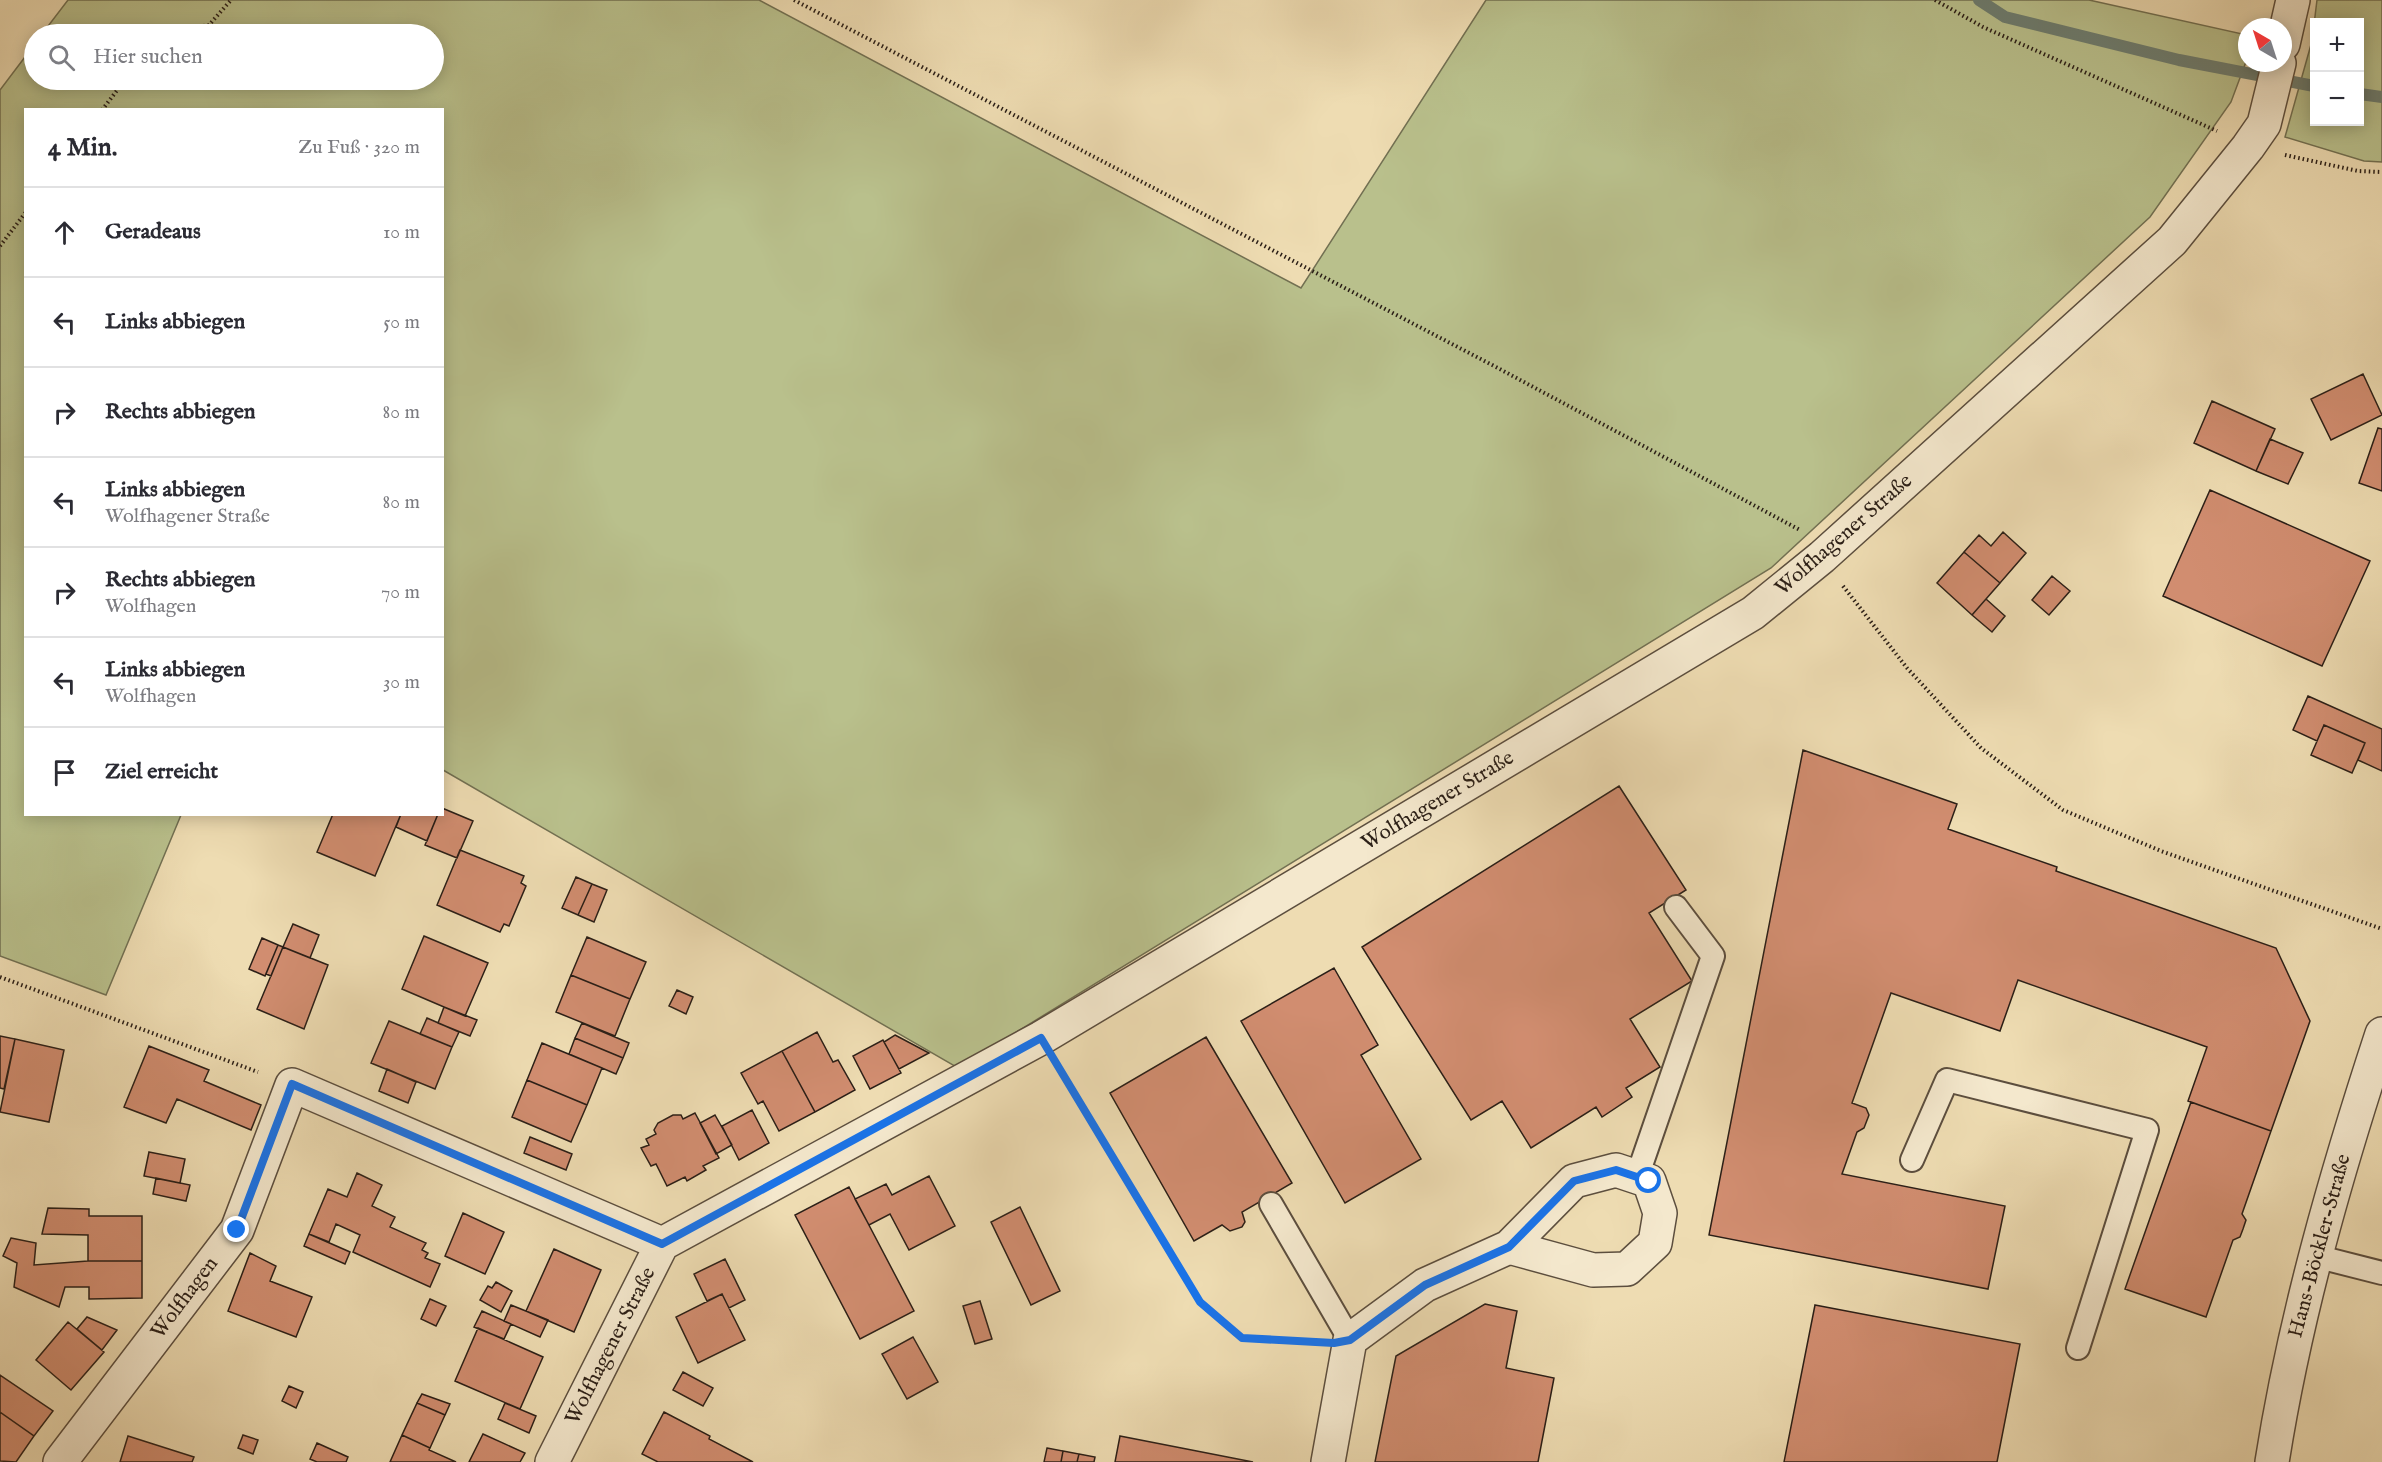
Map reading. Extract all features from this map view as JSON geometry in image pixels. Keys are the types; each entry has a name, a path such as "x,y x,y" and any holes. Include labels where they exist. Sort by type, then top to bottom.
{"street":[{"name":"Wolfhagener Straße","path":"2289,18 2293,0"},
{"name":"Wolfhagener Straße","path":"552,1462 662,1244 1041,1038 1753,613 1822,557 2172,241 2256,135 2275,72"},
{"name":"Hans-Böckler-Straße","path":"2272,1462 2283,1391 2315,1256 2372,1097 2382,1034"},
{"path":"292,1084 662,1244"},
{"name":"Wolfhagen","path":"60,1462 237,1230 292,1084"},
{"path":"1328,1462 1350,1340 1425,1285 1509,1247 1574,1181 1616,1170 1649,1181 1660,1214 1655,1243 1627,1269 1593,1270 1509,1247"}],"lane":[{"path":"1637,1177 1713,956 1676,908"},
{"path":"1912,1160 1947,1080 2147,1130 2078,1348"},
{"path":"1270,1204 1350,1340"},
{"path":"2315,1256 2382,1273"}],"path":[{"path":"210,24 231,0"},
{"path":"794,0 1485,362 1800,530 1907,668 1981,748 2063,810 2161,851 2362,924 2382,929"},
{"path":"1935,0 1983,27 2203,124 2256,135 2358,171 2382,172"},
{"path":"104,108 117,90"},
{"path":"0,246 24,215"},
{"path":"0,976 292,1084"},
{"path":"1041,1038 1200,1302 1242,1338 1334,1343 1350,1340"}],"green space":[{"path":"68,0 759,0 1301,288 1486,0 2089,0 2238,33 2238,72 2242,72 2231,102 2150,217 1771,568 958,1068 444,771 444,108 24,108 24,816 181,816 106,995 0,956 0,90 24,58 24,90 444,90 444,24 50,24"},
{"path":"2317,0 2382,0 2382,162 2364,161 2285,137 2310,48 2310,126 2364,126 2364,18 2315,18"}],"building":[{"path":"2363,374 2382,415 2331,440 2311,399"},
{"path":"2212,401 2275,429 2256,471 2194,443"},
{"path":"2378,428 2382,429 2382,491 2359,483"},
{"path":"2270,439 2303,453 2288,484 2256,471"},
{"path":"2210,490 2370,561 2322,666 2163,596"},
{"path":"2003,532 2026,553 2000,583 1964,552 1979,535 1991,546"},
{"path":"1964,552 2000,583 1972,615 1937,583"},
{"path":"2052,576 2070,591 2049,615 2032,600"},
{"path":"1986,599 2005,616 1992,632 1972,615"},
{"path":"2308,696 2382,729 2382,771 2358,760 2365,743 2324,725 2317,741 2293,730"},
{"path":"2324,725 2365,743 2352,773 2311,755"},
{"path":"1803,750 1957,804 1948,829 2057,867 2056,871 2276,948 2310,1021 2271,1131 2188,1101 2207,1047 2018,980 2000,1031 1891,993 1852,1103 1866,1108 1869,1115 1864,1128 1857,1132 1842,1174 2005,1206 1988,1289 1709,1235"},
{"path":"1619,786 1686,890 1649,913 1692,981 1630,1019 1660,1067 1626,1088 1632,1097 1602,1117 1596,1107 1531,1148 1502,1101 1471,1120 1362,947"},
{"path":"444,809 473,821 457,858 425,845 437,816 444,816"},
{"path":"332,816 400,816 375,876 317,852"},
{"path":"400,816 437,816 427,841 396,827"},
{"path":"460,850 524,876 521,883 526,886 509,926 504,924 500,932 437,905"},
{"path":"576,877 592,884 578,915 562,908"},
{"path":"592,884 607,890 594,922 578,915"},
{"path":"293,924 319,935 310,958 283,947"},
{"path":"424,936 488,963 465,1016 402,989"},
{"path":"587,937 646,962 630,999 571,975"},
{"path":"262,938 278,945 265,976 249,969"},
{"path":"278,945 283,947 271,976 266,974"},
{"path":"283,947 328,965 304,1029 257,1009"},
{"path":"1334,968 1378,1045 1361,1055 1421,1159 1345,1203 1241,1021"},
{"path":"571,975 630,999 615,1036 556,1012"},
{"path":"677,990 693,997 686,1014 669,1006"},
{"path":"444,1007 477,1020 470,1036 438,1023"},
{"path":"427,1018 459,1032 452,1047 420,1034"},
{"path":"389,1021 452,1047 435,1089 371,1063"},
{"path":"582,1023 629,1043 623,1058 575,1038"},
{"path":"817,1032 833,1062 838,1060 855,1090 815,1112 782,1051"},
{"path":"895,1035 929,1053 899,1069 884,1042"},
{"path":"0,1036 15,1039 4,1089 0,1088"},
{"path":"1206,1037 1292,1183 1242,1212 1245,1222 1242,1227 1230,1231 1222,1225 1194,1241 1110,1093"},
{"path":"575,1038 623,1058 616,1074 569,1054"},
{"path":"15,1039 64,1050 49,1122 0,1112"},
{"path":"883,1040 901,1073 870,1089 853,1056"},
{"path":"542,1043 602,1068 587,1105 527,1080"},
{"path":"149,1046 209,1070 204,1081 261,1105 251,1130 177,1099 166,1123 124,1107"},
{"path":"782,1051 815,1112 779,1131 763,1101 758,1104 741,1073"},
{"path":"387,1069 416,1082 408,1103 379,1091"},
{"path":"527,1080 587,1105 571,1142 512,1117"},
{"path":"2191,1102 2271,1131 2242,1214 2246,1220 2243,1229 2240,1237 2233,1240 2206,1317 2125,1289"},
{"path":"752,1110 769,1143 739,1160 722,1126"},
{"path":"695,1113 719,1158 703,1166 706,1170 687,1181 685,1177 667,1186 656,1164 651,1166 641,1148 649,1145 646,1139 656,1134 654,1130 658,1123 673,1115 681,1115 683,1119"},
{"path":"715,1115 732,1145 716,1154 700,1123"},
{"path":"530,1137 572,1154 566,1170 524,1153"},
{"path":"149,1152 185,1159 180,1183 144,1176"},
{"path":"357,1173 382,1185 372,1206 395,1217 390,1227 426,1243 422,1250 428,1253 425,1258 440,1264 430,1287 353,1252 360,1235 336,1224 329,1242 309,1234 328,1189 347,1197"},
{"path":"929,1176 955,1226 909,1250 890,1214 869,1225 855,1199 886,1184 892,1195"},
{"path":"156,1178 190,1185 186,1201 153,1194"},
{"path":"849,1187 914,1311 860,1339 795,1215"},
{"path":"1020,1207 1060,1291 1031,1305 991,1222"},
{"path":"48,1208 89,1209 89,1216 142,1216 142,1261 88,1261 88,1235 42,1234"},
{"path":"463,1213 504,1232 485,1274 445,1256"},
{"path":"309,1234 350,1252 345,1264 304,1246"},
{"path":"11,1238 36,1243 34,1265 88,1261 142,1261 142,1298 89,1299 89,1287 65,1287 59,1307 14,1287 17,1263 3,1256"},
{"path":"554,1249 601,1270 574,1332 526,1311"},
{"path":"250,1253 276,1266 270,1281 312,1297 296,1337 228,1311"},
{"path":"725,1259 745,1300 729,1308 722,1294 707,1301 694,1274"},
{"path":"496,1282 512,1291 501,1312 480,1300 488,1286 492,1288"},
{"path":"722,1294 745,1340 698,1363 676,1317"},
{"path":"430,1299 446,1306 436,1326 421,1319"},
{"path":"980,1301 992,1339 975,1344 963,1306"},
{"path":"1485,1304 1517,1311 1506,1368 1554,1378 1538,1462 1375,1462 1396,1356"},
{"path":"511,1305 548,1320 540,1337 504,1321"},
{"path":"1815,1305 2020,1344 1997,1462 1784,1462"},
{"path":"482,1311 511,1324 504,1339 474,1327"},
{"path":"87,1317 117,1330 102,1350 77,1329"},
{"path":"68,1322 104,1352 71,1390 36,1360"},
{"path":"478,1328 543,1357 520,1409 455,1381"},
{"path":"913,1337 938,1382 907,1399 882,1354"},
{"path":"683,1372 713,1388 703,1406 673,1390"},
{"path":"0,1375 53,1411 34,1436 0,1412"},
{"path":"289,1386 303,1392 296,1408 282,1401"},
{"path":"422,1394 450,1404 445,1415 417,1403"},
{"path":"417,1403 445,1415 430,1448 402,1435"},
{"path":"505,1403 536,1416 529,1433 498,1419"},
{"path":"0,1412 34,1436 16,1462 0,1461"},
{"path":"664,1412 753,1462 658,1462 642,1454"},
{"path":"483,1434 525,1453 520,1462 469,1462"},
{"path":"243,1435 258,1440 253,1454 238,1448"},
{"path":"402,1435 430,1448 429,1450 456,1462 390,1462"},
{"path":"128,1436 194,1457 192,1462 120,1462"},
{"path":"1120,1436 1253,1462 1115,1462"},
{"path":"317,1443 348,1457 346,1462 317,1462 310,1459"},
{"path":"1047,1448 1063,1451 1061,1462 1044,1462"},
{"path":"1063,1451 1079,1454 1077,1462 1061,1462"},
{"path":"1079,1454 1095,1457 1094,1462 1077,1462"}],"waterway":[{"path":"1979,0 2005,17 2179,60 2310,85"},
{"path":"2364,95 2382,97"}],"route":[{"path":"237,1230 292,1084 662,1244 1041,1038 1200,1302 1242,1338 1334,1343 1350,1340 1425,1285 1509,1247 1574,1181 1616,1170 1649,1181"}]}
